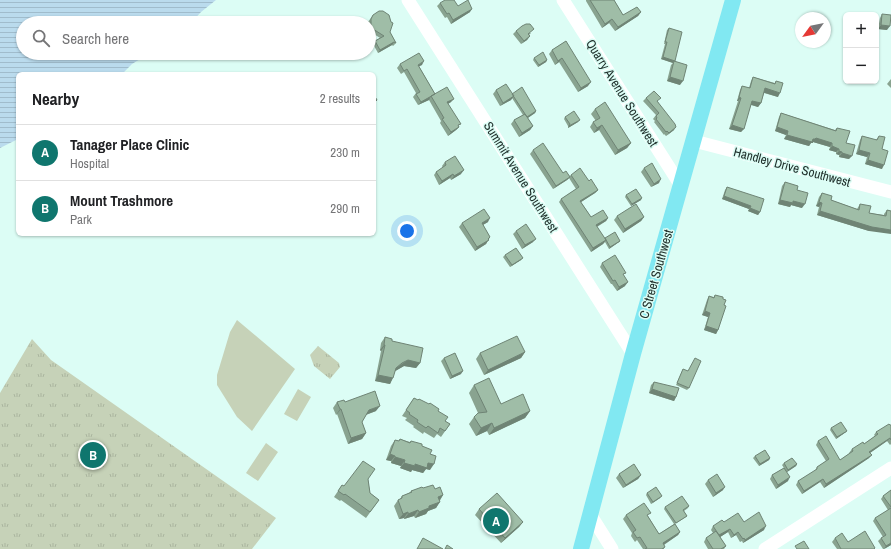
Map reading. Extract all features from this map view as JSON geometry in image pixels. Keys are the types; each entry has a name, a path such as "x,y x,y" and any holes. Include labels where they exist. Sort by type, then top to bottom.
{"main road":[{"name":"C Street Southwest","path":"581,549 633,354 733,0"}],"street":[{"name":"Summit Avenue Southwest","path":"408,0 633,354"},
{"name":"Quarry Avenue Southwest","path":"563,0 680,186"},
{"name":"Handley Drive Southwest","path":"694,140 891,192"},
{"path":"765,549 891,468"},
{"path":"590,514 612,549"}],"green space":[{"path":"237,320 295,369 252,431 237,417 217,385 217,375 230,332"},
{"path":"32,339 51,360 276,518 252,549 0,549 0,393"},
{"path":"318,346 339,363 340,367 330,379 314,366 310,355"},
{"path":"298,389 311,397 297,421 284,414"},
{"path":"266,443 278,452 258,481 246,473"}],"water":[{"path":"0,0 216,0 197,16 16,16 16,60 139,60 124,72 16,72 16,140 0,148"}],"building":[{"path":"445,0 454,0 458,6 468,0 472,9 453,20 440,3"},
{"path":"590,0 614,0 623,15 637,7 641,12 618,27 612,19 605,24"},
{"path":"379,11 383,11 389,15 391,22 393,23 390,32 396,43 394,42 380,50 376,40 384,36 376,31 376,16 373,15"},
{"path":"882,14 891,15 890,26 881,25"},
{"path":"526,24 530,24 534,29 528,34 530,36 524,41 516,31"},
{"path":"669,28 682,32 675,61 663,57"},
{"path":"566,41 591,82 581,88 562,58 558,61 552,50"},
{"path":"543,52 547,60 539,65 534,58"},
{"path":"419,53 424,61 418,65 435,94 421,102 416,94 420,92 407,69 404,71 400,64"},
{"path":"674,61 687,65 683,81 670,77"},
{"path":"753,77 775,84 776,81 783,83 780,93 765,88 761,103 752,101 744,129 732,125 741,98 739,97 742,86 750,88"},
{"path":"506,84 514,96 503,103 496,90"},
{"path":"447,87 454,99 447,102 461,124 451,132 442,119 444,118 431,96"},
{"path":"522,87 536,111 527,117 512,94"},
{"path":"654,91 661,98 657,101 675,124 676,127 669,133 667,131 666,132 656,119 656,116 659,113 646,98"},
{"path":"605,102 631,143 618,150 602,125 597,128 593,122 600,118 595,109"},
{"path":"574,111 580,120 569,126 570,124 565,117"},
{"path":"781,113 836,131 837,128 850,131 846,143 855,145 852,156 842,153 839,149 832,146 832,143 816,138 813,139 812,142 787,135 788,131 777,127"},
{"path":"525,114 533,126 522,133 514,120"},
{"path":"862,136 877,140 879,136 885,137 882,149 888,151 884,165 868,160 870,153 859,150"},
{"path":"543,143 563,173 566,171 570,177 556,186 533,150"},
{"path":"455,156 464,170 454,176 453,174 442,181 436,172 446,165 445,162"},
{"path":"652,163 661,179 654,184 644,168"},
{"path":"580,168 589,181 591,179 598,190 580,201 591,217 603,210 608,218 596,225 606,240 593,248 561,199 579,187 571,175"},
{"path":"785,182 798,186 797,190 808,193 805,204 780,200"},
{"path":"727,187 764,199 760,212 750,208 751,206 724,196"},
{"path":"636,189 642,198 632,204 626,195"},
{"path":"822,193 832,196 831,200 859,210 860,204 871,206 869,213 886,216 887,210 891,211 891,230 872,227 820,211 822,203 819,202"},
{"path":"636,204 644,217 625,229 617,216"},
{"path":"484,209 490,218 482,223 490,237 488,239 489,240 477,247 462,223"},
{"path":"526,224 536,239 525,245 516,231"},
{"path":"615,232 620,241 610,247 605,238"},
{"path":"516,248 523,258 512,265 505,255"},
{"path":"615,255 626,273 623,274 628,282 619,287 615,280 613,281 602,263"},
{"path":"715,295 723,297 723,299 726,300 724,305 726,306 718,330 706,326 710,313 705,311 709,296 714,298"},
{"path":"517,336 525,352 488,370 480,353"},
{"path":"385,337 392,339 392,341 423,348 420,363 408,360 402,363 396,368 393,378 378,375 385,345"},
{"path":"455,353 463,371 452,376 444,358"},
{"path":"695,358 701,361 689,388 677,383 683,369 688,371"},
{"path":"489,378 501,404 523,394 530,411 494,428 492,423 481,428 474,417 478,413 487,412 474,385"},
{"path":"654,382 679,388 676,397 652,389"},
{"path":"375,391 380,406 369,410 362,422 366,433 351,438 337,402 344,400 345,402"},
{"path":"414,398 429,404 430,403 439,409 438,411 448,417 445,421 450,424 445,431 440,428 438,433 428,426 426,428 409,414 410,413 406,410"},
{"path":"841,422 847,431 837,437 831,428"},
{"path":"889,424 891,425 891,440 890,438 869,452 872,455 826,484 823,479 804,491 798,481 817,469 817,467 829,459 818,441 826,436 840,460 853,451 852,449 863,442 864,444 878,434 876,432"},
{"path":"400,439 410,443 411,441 422,444 422,446 432,450 430,454 436,456 434,464 428,463 427,468 415,464 415,466 404,463 405,460 390,454 395,440 399,441"},
{"path":"765,450 770,458 760,464 755,456"},
{"path":"792,458 797,464 788,470 784,463"},
{"path":"363,461 375,469 368,479 370,493 379,500 370,512 345,494 344,495 338,491 342,485 344,486"},
{"path":"634,464 641,475 626,485 619,474"},
{"path":"784,468 790,477 778,485 772,475"},
{"path":"717,474 725,487 716,493 708,480"},
{"path":"433,485 435,489 440,487 443,495 438,497 440,502 419,512 418,510 408,514 408,512 403,514 398,500 402,498 402,496 422,487"},
{"path":"656,487 662,496 653,502 647,493"},
{"path":"891,490 891,507 883,496"},
{"path":"497,493 523,522 505,538 479,509"},
{"path":"682,496 689,506 683,510 687,516 676,523 665,507"},
{"path":"644,503 651,513 647,515 659,534 675,524 680,532 663,543 665,547 662,549 645,549 647,548 640,537 637,538 633,532 636,530 626,515"},
{"path":"891,508 891,543 886,546 881,538 886,535 875,518"},
{"path":"759,512 766,526 745,540 738,532 734,535 730,529 719,535 713,526 722,520 724,522 738,513 744,522"},
{"path":"716,531 726,546 721,549 713,549 706,538"},
{"path":"865,531 875,548 874,549 841,549 835,538 842,533 848,542"},
{"path":"423,538 443,549 417,549"},
{"path":"804,541 809,549 797,549 795,546"},
{"path":"447,545 453,549 445,549"}],"place":[{"name":"Mount Trashmore","path":"93,455"},
{"name":"Tanager Place Clinic","path":"496,521"}]}
